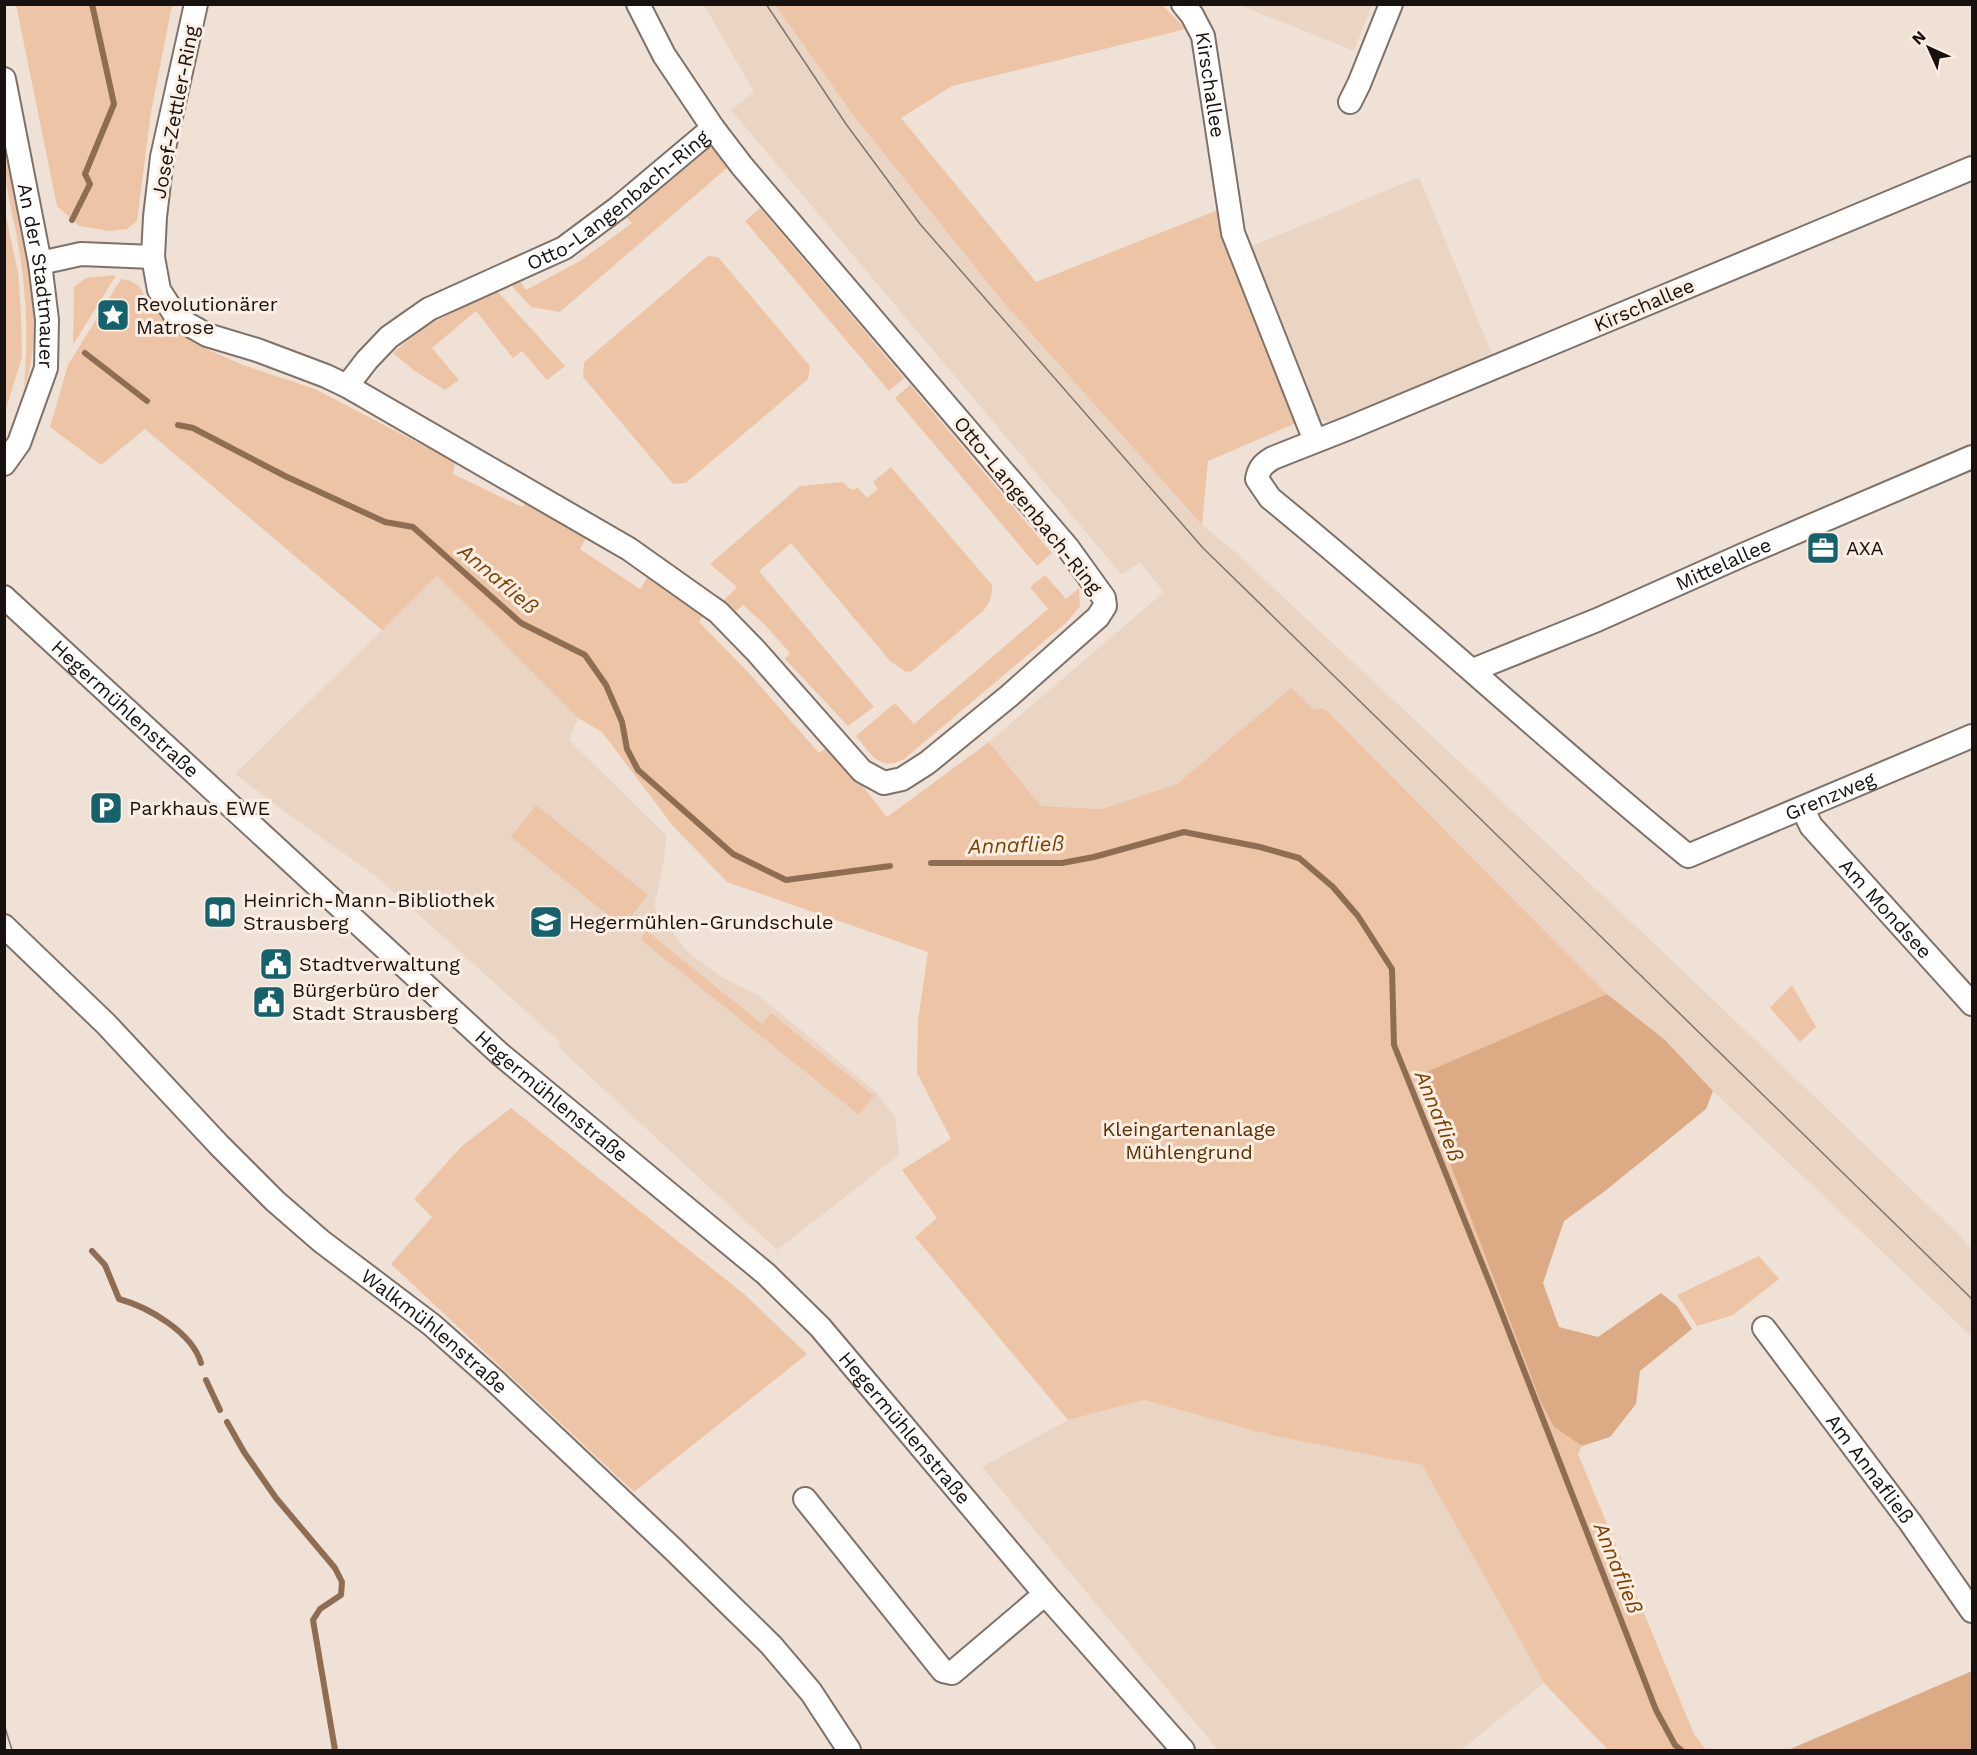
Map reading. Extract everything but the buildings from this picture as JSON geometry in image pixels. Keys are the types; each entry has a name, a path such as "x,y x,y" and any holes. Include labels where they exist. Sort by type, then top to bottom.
{"street":[{"name":"Josef-Zettler-Ring","path":"196,4 162,157 153,257 159,290 177,318 207,335 267,354 348,386"},
{"path":"638,4 664,55 713,128"},
{"name":"Kirschallee","path":"1183,4 1192,15 1203,36 1233,233 1315,441"},
{"path":"1350,102 1391,4"},
{"name":"An der Stadtmauer","path":"4,79 40,263 47,321 46,368 19,443 4,464"},
{"name":"Otto-Langenbach-Ring","path":"713,128 742,166 1068,548 1104,598 1105,606 1098,617 1009,696 927,763 902,779 884,783 862,771 756,651 718,612 629,549 348,386 366,360 389,337 429,309 564,248 619,207 713,128"},
{"name":"Kirschallee","path":"1473,670 1270,498 1257,479 1258,471 1264,463 1972,168"},
{"path":"40,263 81,254 153,257"},
{"name":"Mittelallee","path":"1473,670 1597,620 1972,457"},
{"name":"Hegermühlenstraße","path":"4,597 500,1054 766,1274 819,1327 1181,1750"},
{"name":"Grenzweg","path":"1473,670 1585,770 1688,856 1972,736"},
{"name":"Am Mondsee","path":"1803,809 1811,826 1972,1004"},
{"name":"Walkmühlenstraße","path":"4,926 106,1024 219,1145 275,1201 321,1241 440,1332 674,1550 771,1645 811,1692 849,1750"},
{"name":"Am Annafließ","path":"1764,1328 1884,1487 1972,1611"},
{"path":"805,1499 943,1671 952,1673 1046,1594"}],"shaded area":[{"path":"704,5 775,5 856,119 1004,303 1202,525 1234,551 1660,949 1959,1235 1972,1250 1972,1337 1713,1091 1665,1040 1607,994 1327,711 1314,710 1291,689 1177,784 1102,809 1041,806 989,742 1164,592 1140,562 1122,575 731,110 754,92"},
{"path":"1240,5 1372,5 1354,51"},
{"path":"1419,177 1493,356 1335,422 1321,420 1309,411 1242,250"},
{"name":"Hegermühlen-Grundschule","path":"437,576 578,718 569,740 666,835 664,859 654,908 688,952 721,977 758,995 876,1092 895,1117 899,1155 777,1250 558,1047 560,1042 376,876 235,774"},
{"path":"1607,994 1665,1040 1713,1091 1706,1109 1605,1191 1564,1221 1543,1283 1559,1327 1598,1337 1661,1293 1677,1306 1692,1329 1640,1371 1636,1404 1610,1437 1582,1446 1554,1427 1540,1400 1417,1076"},
{"path":"1144,1400 1274,1436 1422,1465 1544,1683 1461,1750 1218,1750 982,1467 1068,1420"},
{"path":"1972,1671 1972,1750 1788,1750"}],"green space":[{"path":"16,5 172,5 151,112 137,221 127,229 109,231 79,226 57,206"},
{"path":"775,5 1162,5 1186,29 952,86 901,118 1036,282 1223,208 1301,421 1208,461 1202,525 1004,303 856,119"},
{"path":"706,148 712,148 727,168 560,312 531,307 512,286 514,279 518,279 526,290 580,261 632,223 621,212"},
{"path":"5,155 24,241 33,304 34,334 31,363 24,388 26,338 24,288 8,193"},
{"path":"4,207 18,272 22,357 5,412"},
{"path":"760,208 904,378 889,391 745,221"},
{"path":"708,256 718,257 810,366 808,379 686,483 673,484 583,377 584,362"},
{"path":"114,275 115,277 73,345 74,287 86,278"},
{"name":"Kleingartenanlage Mühlengrund","path":"121,279 131,281 140,287 167,325 200,346 243,365 315,389 455,462 453,474 522,507 527,500 588,535 580,549 640,589 649,575 705,613 699,622 748,672 819,753 830,745 887,817 989,742 1041,806 1102,809 1177,784 1291,688 1314,710 1321,708 1327,711 1607,994 1418,1076 1554,1427 1582,1446 1578,1454 1694,1734 1706,1750 1608,1750 1544,1683 1422,1465 1274,1436 1144,1400 1068,1420 915,1237 937,1218 902,1170 951,1139 917,1073 918,1020 928,952 727,882 673,826 602,732 578,718 437,576 382,630 145,429 101,465 50,427 68,365"},
{"path":"490,292 498,292 565,366 547,380 522,351 513,358 476,311 432,348 459,380 445,390 416,372 393,353 421,329"},
{"path":"910,385 1052,553 1037,566 895,398"},
{"path":"891,467 992,585 992,592 984,610 912,671 906,672 890,661 791,543 759,571 874,707 848,726 785,659 790,653 765,625 743,605 735,612 722,602 737,587 710,564 800,486 843,482 854,490 857,487 867,498 878,489 873,482"},
{"path":"1045,575 1066,599 1079,588 1080,606 1067,622 904,759 888,763 871,755 856,736 895,703 914,724 1048,609 1030,587"},
{"path":"536,805 648,895 623,927 511,837"},
{"path":"647,931 762,1024 771,1013 874,1096 859,1115 640,939"},
{"path":"1792,985 1816,1027 1800,1042 1770,1008"},
{"path":"511,1108 744,1294 807,1354 634,1492 391,1264 432,1217 414,1199 461,1147"},
{"path":"1759,1256 1779,1279 1733,1315 1697,1326 1677,1295"}],"waterway":[{"path":"72,220 90,184 85,174 114,104 92,4"},
{"name":"Annafließ","path":"85,353 147,401"},
{"name":"Annafließ","path":"178,425 193,428 285,476 385,522 413,527 521,623 585,655 606,685 622,722 627,749 638,770 733,854 786,880 890,866"},
{"name":"Annafließ","path":"931,863 1062,863 1094,857 1184,832 1260,847 1299,858 1333,887 1358,916 1392,969 1394,1045 1497,1301 1656,1710 1675,1745 1681,1750"},
{"path":"92,1251 105,1265 119,1299 143,1308 168,1322 188,1341 201,1363"},
{"path":"206,1380 220,1410"},
{"path":"227,1422 244,1452 276,1498 335,1568 342,1582 341,1595 320,1609 313,1620 335,1750"}],"tram line":[{"path":"766,4 846,124 920,224 1203,548 1972,1299"},
{"path":"4,1724 12,1750"}],"place":[{"name":"Revolutionärer Matrose","path":"113,315"},
{"name":"AXA","path":"1823,548"},
{"name":"Parkhaus EWE","path":"106,808"},
{"name":"Heinrich-Mann-Bibliothek Strausberg","path":"220,912"},
{"name":"Hegermühlen-Grundschule","path":"546,922"},
{"name":"Stadtverwaltung","path":"276,964"},
{"name":"Bürgerbüro der Stadt Strausberg","path":"269,1002"}]}
